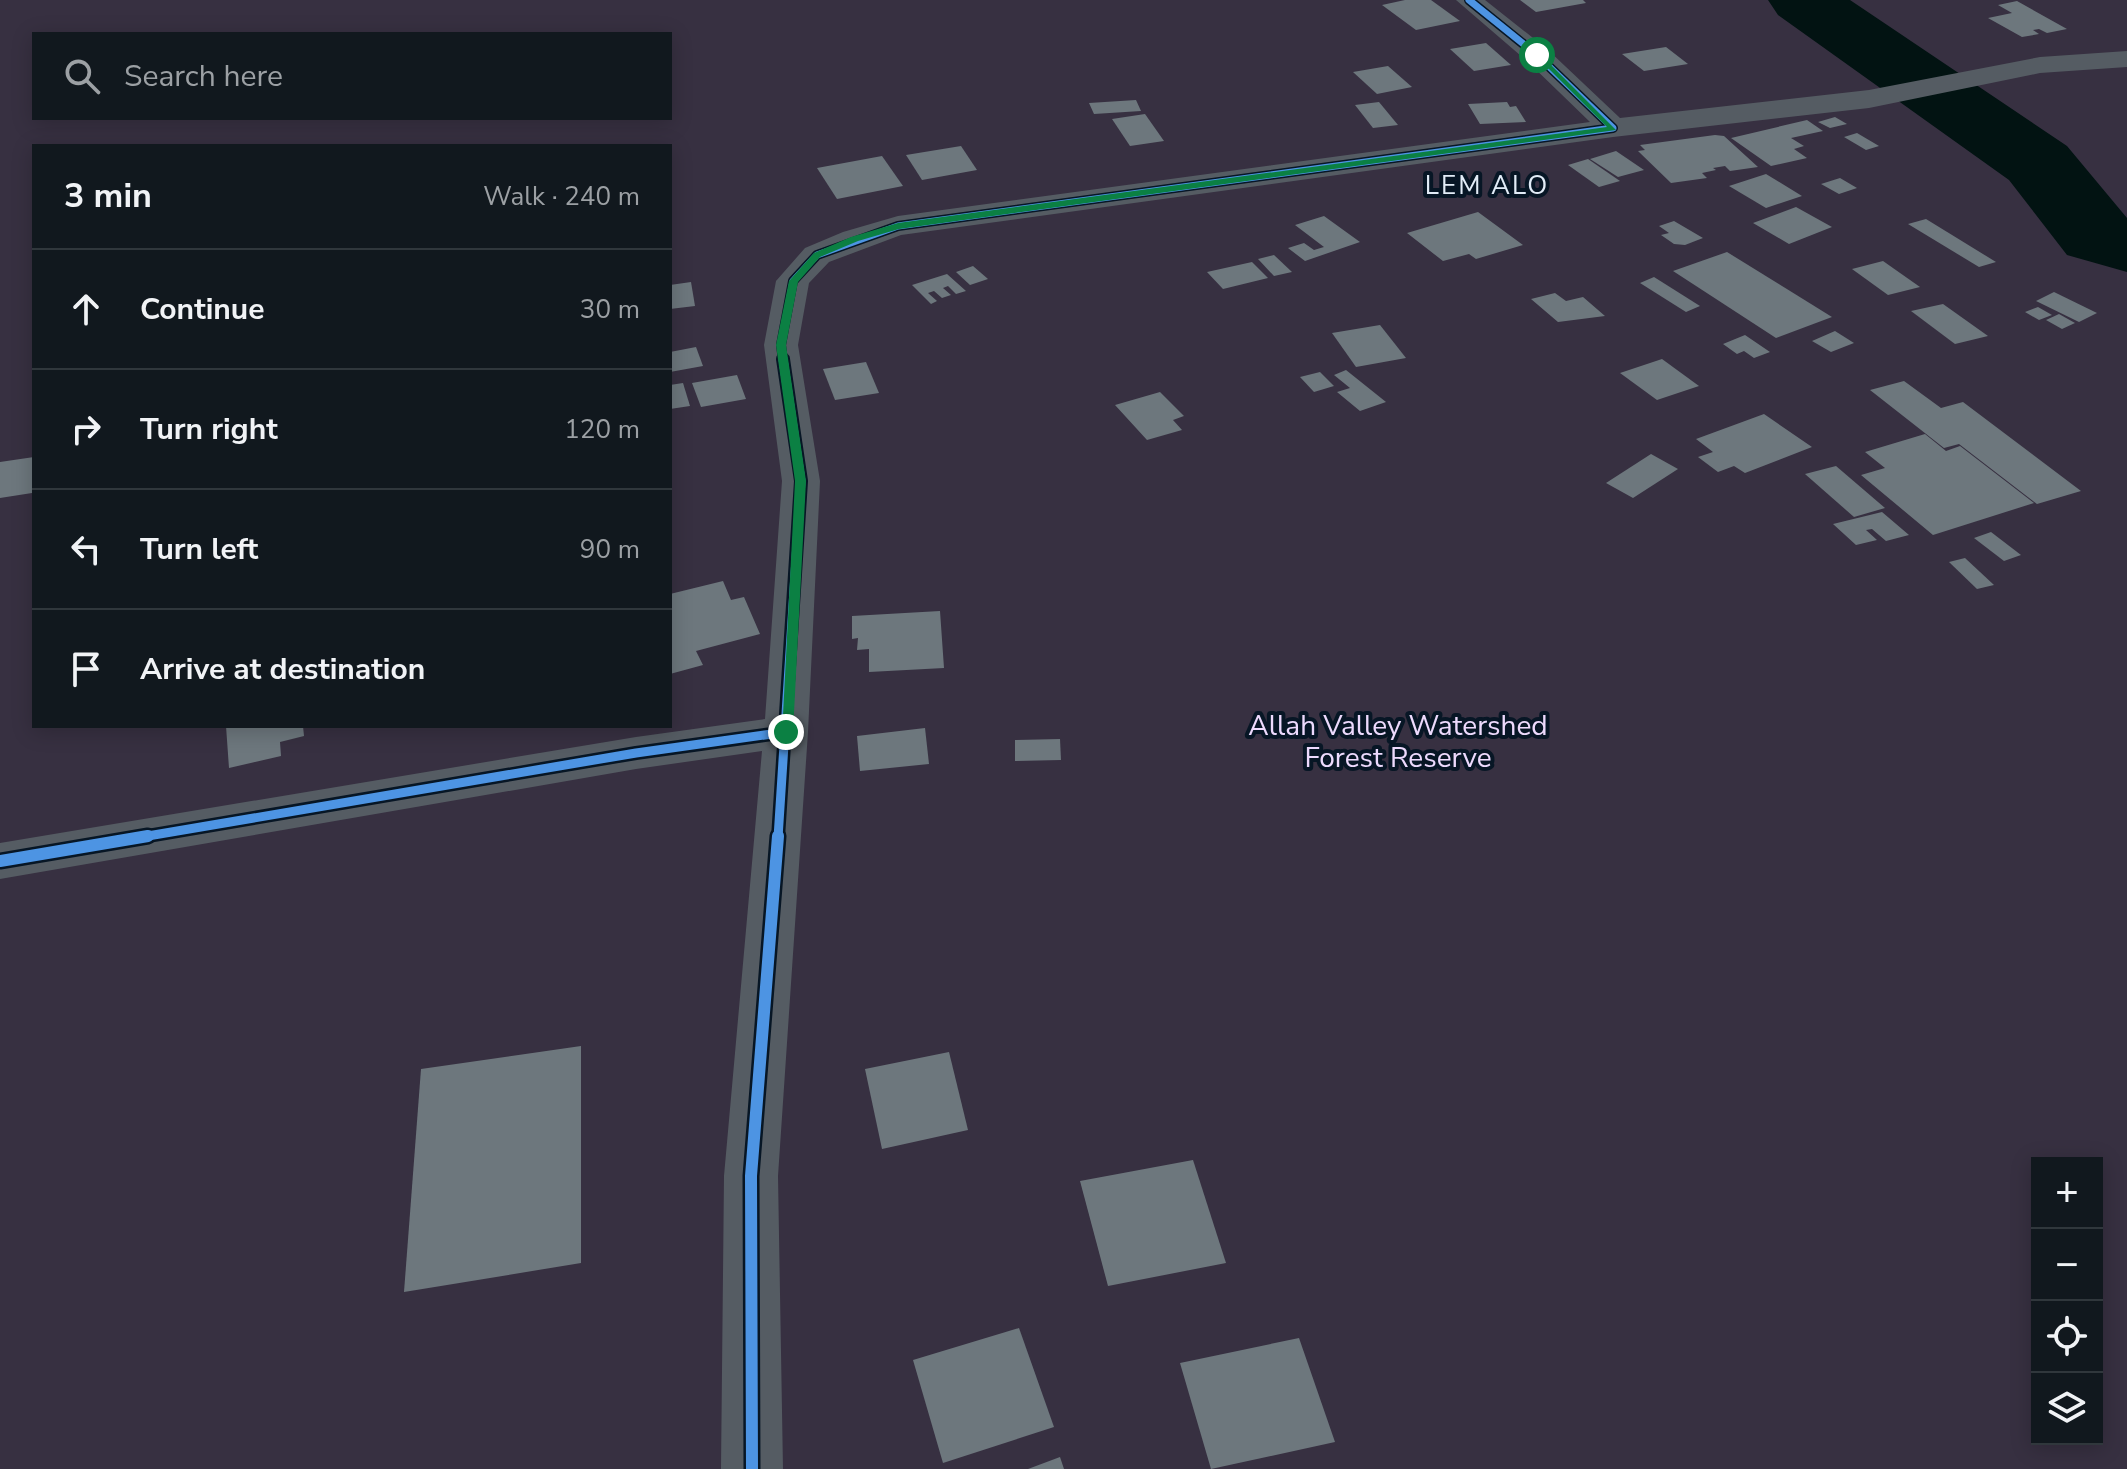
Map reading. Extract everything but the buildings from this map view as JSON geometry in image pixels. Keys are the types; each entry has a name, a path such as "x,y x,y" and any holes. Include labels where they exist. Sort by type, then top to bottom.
{"street":[{"path":"1469,0 1537,55 1613,128"},
{"path":"752,1469 751,1176 786,732 801,481 781,345 793,281 817,255 854,239 898,226 1613,128 1869,99 2040,65 2127,59"},
{"path":"0,861 605,758 786,732"}],"green space":[{"name":"Allah Valley Watershed Forest Reserve","path":"0,0 2127,0 2127,1469 0,1469"}],"waterway":[{"path":"1803,0 2038,163 2097,237 2127,246"}],"cycle path":[{"path":"752,1469 751,1176 786,732 801,481 781,345 793,281 817,255 854,239 898,226 1613,128 1537,55 1469,0"},
{"path":"0,861 636,753 786,732"}],"district":[{"name":"LEM ALO","path":"1487,185"}],"route":[{"path":"786,732 801,481 781,345 793,281 817,255 854,239 898,226 1613,128 1537,55"}]}
